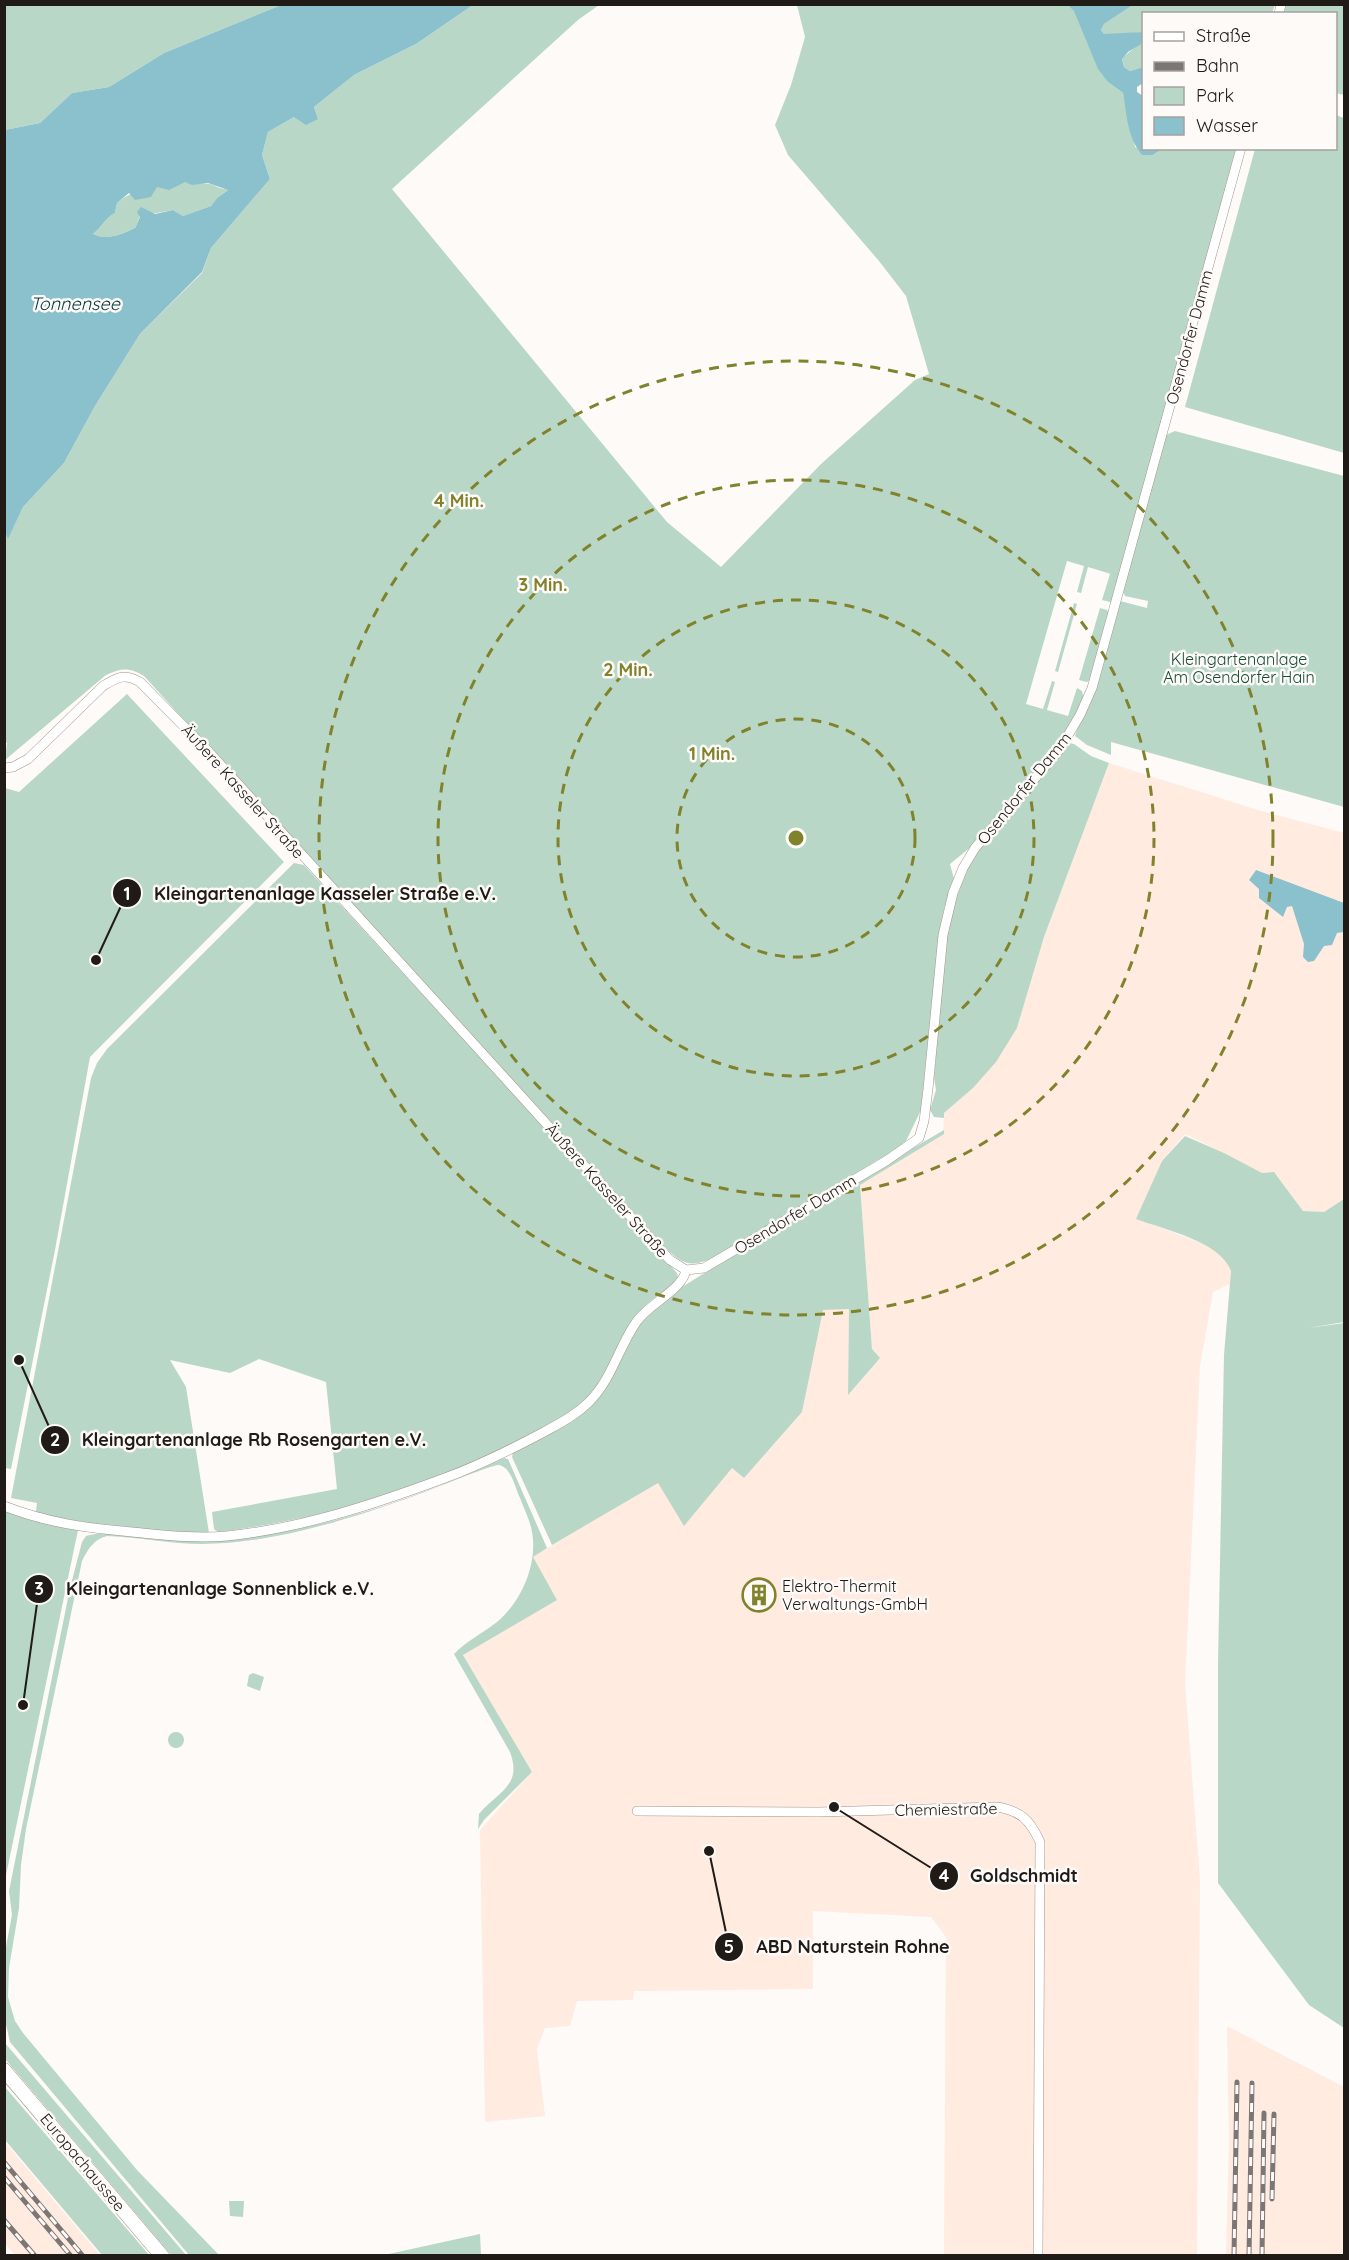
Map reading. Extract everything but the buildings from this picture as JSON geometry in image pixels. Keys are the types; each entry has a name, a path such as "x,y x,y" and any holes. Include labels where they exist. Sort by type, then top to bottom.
{"main road":[{"name":"Europachaussee","path":"4,2070 162,2256"}],"street":[{"name":"Osendorfer Damm","path":"686,1270 704,1268 886,1161 919,1138 924,1121 928,1089 943,934 952,893 975,848 1069,736 1092,688 1240,150"},
{"name":"Äußere Kasseler Straße","path":"4,768 13,767 28,759 103,686 115,679 127,676 140,682 209,752 670,1260 686,1270"},
{"path":"4,1506 45,1520 83,1528 213,1536 251,1532 341,1514 381,1501 507,1452 578,1412 597,1393 638,1319 682,1281 686,1270"},
{"name":"Chemiestraße","path":"637,1811 812,1812 997,1806 1014,1810 1033,1825 1041,1842 1038,2256"}],"shaded area":[{"path":"1109,763 1258,810 1344,833 1344,1199 1324,1212 1303,1211 1274,1172 1259,1176 1224,1153 1185,1134 1162,1161 1137,1219 1204,1244 1219,1252 1231,1271 1230,1284 1213,1292 1200,1366 1185,1684 1200,1880 1197,2255 944,2255 946,1937 931,1917 813,1911 813,1989 634,1991 633,2000 577,2001 570,2026 545,2028 537,2049 545,2116 485,2122 480,1830 532,1772 463,1655 557,1600 532,1557 659,1482 732,1468 744,1478 802,1412 822,1310 849,1309 848,1394 872,1349 860,1185 943,1134 944,1113 973,1088 1017,1028 1044,937"},
{"path":"1227,2026 1344,2087 1344,2255 1226,2255 1229,2140"},
{"path":"4,2141 100,2255 15,2255 5,2244"}],"green space":[{"path":"4,5 281,5 164,53 109,87 72,93 40,123 5,130"},
{"path":"473,5 599,5 578,20 392,189 667,522 721,567 821,464 915,380 929,374 906,296 788,155 775,125 791,85 805,37 797,5 1068,5 1074,10 1108,82 1123,93 1135,147 1153,155 1160,150 1236,150 1114,600 1110,602 1102,600 1111,574 1088,567 1081,593 1077,592 1084,566 1067,561 1026,704 1043,709 1052,681 1055,682 1047,710 1068,716 1077,688 1082,691 1084,700 1057,747 972,846 950,864 954,879 939,932 921,1110 906,1141 893,1151 711,1259 696,1263 681,1260 664,1247 144,676 125,670 106,675 5,760 7,743 4,741 4,530 8,538 23,507 64,463 95,406 140,334 202,273 211,248 270,179 262,155 268,132 294,117 318,119 314,107 354,75 416,44"},
{"path":"1133,5 1275,5 1272,12 1142,12 1142,32 1104,34 1101,30 1104,24"},
{"path":"1286,5 1344,5 1344,95 1337,93 1337,12 1284,12"},
{"path":"1142,42 1142,67 1130,71 1124,67 1122,58"},
{"path":"1337,115 1344,118 1344,453 1185,407 1255,150 1337,150"},
{"path":"185,181 229,189 211,206 183,216 173,210 140,216 135,228 109,237 93,234 115,213 117,203 126,197 140,190 175,185"},
{"name":"Kleingartenanlage Am Osendorfer Hain","path":"1175,431 1344,476 1344,807 1111,742 1111,755 1087,745 1075,736 1120,601 1147,608 1148,601 1125,596 1122,590 1166,435"},
{"path":"1074,603 1077,604 1058,672 1055,671"},
{"path":"1100,608 1107,610 1111,615 1093,678 1087,682 1079,680"},
{"path":"127,694 284,862 90,1057 55,1250 11,1469 5,1468 5,788 19,792"},
{"path":"1069,743 1109,763 1044,937 1017,1028 996,1062 973,1088 944,1113 944,1118 934,1117 930,1110 936,1090 934,1078 942,968 946,939 960,886 970,863 984,842"},
{"path":"294,863 304,865 677,1273 678,1278 640,1311 604,1377 589,1397 567,1415 525,1438 452,1472 337,1510 218,1532 214,1529 212,1512 337,1489 326,1382 259,1359 230,1373 170,1360 186,1387 209,1533 123,1528 39,1514 36,1511 37,1503 11,1498 91,1078 97,1063 107,1049"},
{"path":"944,1130 944,1134 860,1185 872,1349 880,1358 848,1395 849,1309 823,1310 802,1412 744,1478 732,1468 684,1526 658,1483 552,1545 512,1457 513,1452 580,1414 636,1327 655,1307 682,1287 790,1220"},
{"path":"1185,1136 1262,1173 1274,1172 1303,1211 1324,1212 1344,1199 1344,1322 1308,1328 1344,1323 1344,2028 1309,2005 1218,1883 1218,1664 1224,1355 1231,1271 1216,1252 1204,1244 1136,1219 1162,1161"},
{"path":"504,1458 508,1459 547,1548 533,1557 557,1600 463,1655 532,1772 484,1820 478,1829 479,1814 511,1781 513,1764 510,1752 454,1654 506,1614 526,1582 530,1569 533,1544 531,1528 512,1479 503,1467 499,1465 485,1469 414,1496 364,1513 310,1529 255,1540 202,1544 107,1536 98,1539 92,1545 82,1561 26,1829 21,1865 19,1908 9,1968 8,1997 15,2021 23,2033 137,2170 219,2255 189,2255 10,2042 5,2020 5,1952 12,1915 9,1891 70,1588 82,1542 86,1536 100,1533 212,1541 287,1531 362,1513 399,1501"},
{"path":"5,1510 78,1530 5,1880"},
{"path":"253,1673 264,1677 260,1691 247,1686 249,1675"},
{"path":"176,1732 184,1740 176,1748 168,1740"},
{"path":"5,2043 186,2255 171,2255 5,2059"},
{"path":"5,2087 149,2255 102,2255 5,2140"},
{"path":"229,2201 244,2201 243,2217 230,2216"},
{"path":"480,2234 481,2255 384,2255"}],"water":[{"name":"Tonnensee","path":"281,5 473,5 416,44 354,75 314,107 318,119 306,125 294,117 268,132 262,155 270,179 211,248 202,272 140,334 95,406 64,463 23,507 8,539 4,530 5,130 40,123 72,93 109,87 164,53","holes":["185,182 192,185 208,183 228,190 211,206 183,216 173,210 155,214 141,207 137,212 140,217 135,228 109,237 93,234 115,213 117,203 129,193 135,200 151,197 157,187 169,190"]},
{"path":"1068,5 1133,5 1104,24 1101,30 1104,34 1142,32 1142,44 1128,52 1122,59 1124,67 1130,71 1142,67 1142,84 1137,87 1137,92 1142,95 1142,150 1160,150 1153,155 1142,155 1133,141 1123,93 1108,82 1098,69 1074,11"},
{"path":"1256,870 1344,903 1344,932 1337,933 1332,945 1324,946 1314,961 1308,962 1303,957 1304,944 1292,906 1287,907 1283,917 1259,898 1259,889 1249,880"}],"railway":[{"path":"1234,2256 1237,2082"},
{"path":"1249,2256 1252,2083"},
{"path":"1262,2256 1264,2113"},
{"path":"1272,2199 1274,2114"},
{"path":"4,2162 83,2256"},
{"path":"4,2177 71,2256"},
{"path":"4,2220 35,2256"}],"place":[{"name":"Kleingartenanlage Kasseler Straße e.V.","path":"96,960"},
{"name":"Kleingartenanlage Rb Rosengarten e.V.","path":"19,1360"},
{"name":"Elektro-Thermit Verwaltungs-GmbH","path":"759,1595"},
{"name":"Kleingartenanlage Sonnenblick e.V.","path":"23,1705"},
{"name":"Goldschmidt","path":"834,1807"},
{"name":"ABD Naturstein Rohne","path":"709,1851"}]}
